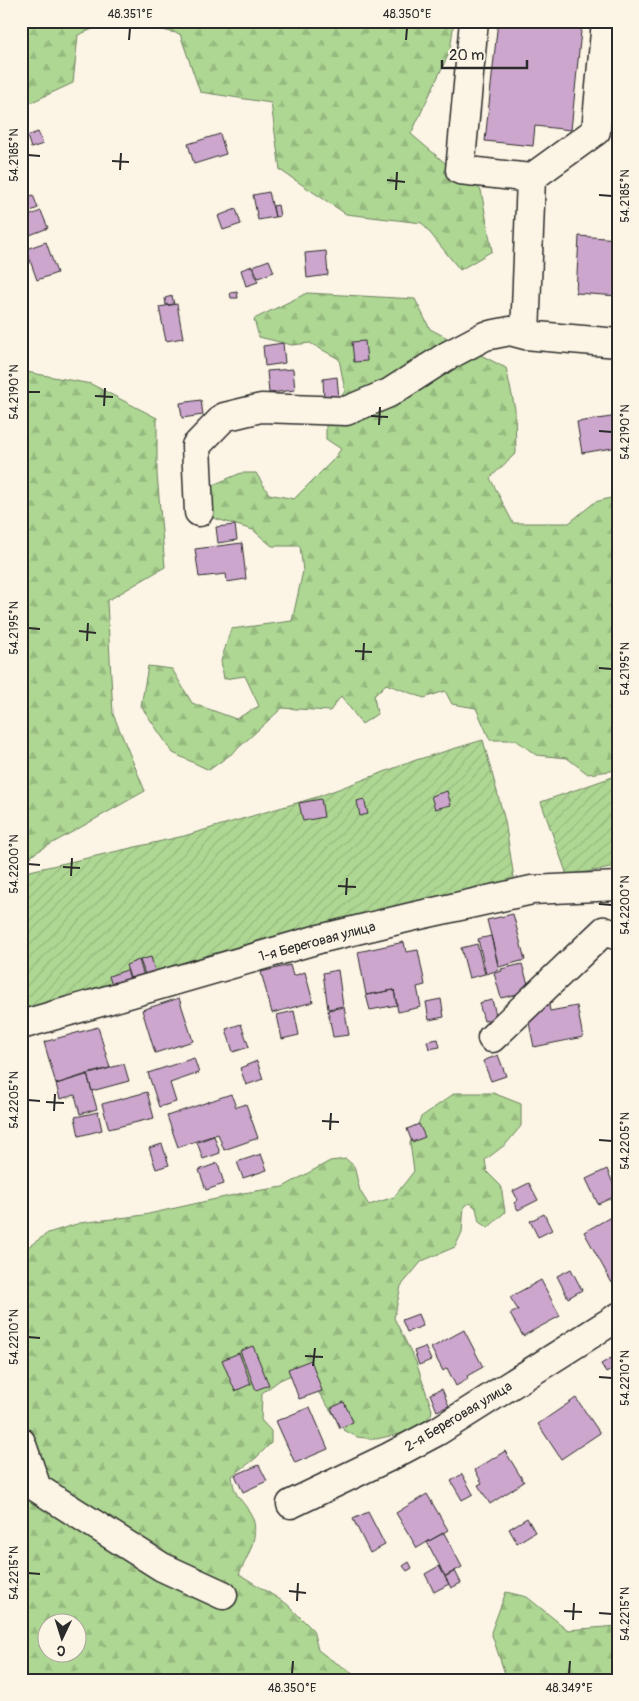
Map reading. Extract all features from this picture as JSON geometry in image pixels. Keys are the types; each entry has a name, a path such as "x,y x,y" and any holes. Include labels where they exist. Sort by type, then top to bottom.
{"street":[{"path":"474,21 460,170 531,178 596,131 606,21"},
{"path":"525,335 531,178"},
{"path":"198,512 196,446 224,416 262,408 346,411 389,393 447,356 485,336 510,331 525,335 618,343"},
{"name":"1-я Береговая улица","path":"21,1025 319,939 411,917 532,890 618,886"},
{"path":"492,1038 604,931 618,936"},
{"name":"2-я Береговая улица","path":"291,1504 438,1431 618,1317"},
{"path":"21,1442 37,1488 162,1567 223,1595"}],"green space":[{"path":"21,21 112,21 78,35 73,83 21,107"},
{"path":"124,21 454,21 450,51 411,134 451,168 481,190 492,251 460,270 422,223 346,214 280,170 271,103 200,92 180,34"},
{"path":"307,293 415,299 430,329 506,368 515,409 516,453 490,478 513,523 569,523 595,502 618,496 618,770 588,774 567,758 536,755 516,740 490,740 476,708 452,704 445,691 424,698 386,684 374,696 377,714 362,724 341,696 330,711 282,708 234,752 209,770 173,753 141,706 148,666 172,669 192,703 236,719 259,706 245,676 224,679 221,661 231,629 292,621 303,571 300,546 272,546 253,530 207,516 208,487 241,473 256,473 269,494 294,499 333,460 341,449 326,439 326,420 345,391 339,359 310,343 292,345 259,337 254,319"},
{"path":"21,371 91,384 157,418 157,474 165,567 107,601 113,714 145,791 35,853 21,867"},
{"path":"483,740 505,821 515,884 21,1018 21,873 184,836 317,797 416,760"},
{"path":"618,775 618,867 567,875 541,802"},
{"path":"455,1093 493,1093 521,1104 521,1126 506,1144 485,1160 487,1172 501,1186 505,1212 488,1228 479,1222 476,1208 470,1203 464,1206 462,1232 455,1247 422,1261 401,1286 394,1318 416,1362 432,1410 431,1415 423,1423 404,1433 376,1439 357,1437 344,1430 308,1377 296,1373 280,1380 262,1393 261,1420 271,1431 271,1443 256,1458 232,1476 236,1492 249,1511 255,1527 253,1543 239,1574 287,1604 313,1630 318,1650 353,1673 358,1680 21,1680 21,1252 48,1233 80,1223 144,1215 243,1193 283,1187 330,1161 346,1159 354,1166 360,1191 369,1205 394,1197 414,1171 410,1143 421,1117"},
{"path":"506,1592 527,1597 568,1630 618,1626 618,1680 507,1680 491,1632"}],"building":[{"path":"498,21 582,21 571,130 535,126 533,146 485,141"},
{"path":"38,132 43,144 31,148 27,136"},
{"path":"220,134 226,154 194,164 188,144"},
{"path":"269,192 275,217 258,220 253,195"},
{"path":"33,195 38,208 21,215 21,200"},
{"path":"278,205 280,216 275,217 273,206"},
{"path":"236,209 241,224 223,230 218,216"},
{"path":"41,211 48,228 22,238 21,219"},
{"path":"579,236 618,239 618,296 576,293"},
{"path":"46,242 57,273 37,280 26,249"},
{"path":"326,251 328,275 307,278 305,253"},
{"path":"269,260 274,272 258,278 253,266"},
{"path":"252,266 258,282 246,286 241,270"},
{"path":"237,292 238,298 231,298 230,293"},
{"path":"172,296 174,304 166,305 165,298"},
{"path":"177,304 183,338 166,341 159,307"},
{"path":"365,341 367,361 354,362 352,342"},
{"path":"283,343 285,363 265,366 263,346"},
{"path":"293,369 295,390 269,393 267,371"},
{"path":"337,377 339,399 324,400 323,379"},
{"path":"201,400 203,415 182,418 180,403"},
{"path":"618,416 618,447 582,453 577,422"},
{"path":"235,525 237,540 218,543 216,527"},
{"path":"242,543 246,579 227,582 226,574 199,577 195,549"},
{"path":"447,791 451,805 435,809 431,796"},
{"path":"321,799 324,817 303,821 299,803"},
{"path":"364,799 368,814 360,816 357,801"},
{"path":"513,914 525,960 499,967 487,920"},
{"path":"491,936 499,970 486,974 478,939"},
{"path":"404,942 406,952 418,950 425,985 417,987 421,1007 398,1012 394,990 366,995 358,952"},
{"path":"477,944 485,974 469,978 461,948"},
{"path":"151,957 155,971 145,974 140,960"},
{"path":"139,960 145,980 132,984 126,965"},
{"path":"522,964 530,991 501,998 494,973 502,971 501,969"},
{"path":"290,965 293,976 305,972 313,1002 272,1013 261,972"},
{"path":"127,970 132,986 114,992 109,976"},
{"path":"338,970 343,1006 328,1009 323,973"},
{"path":"394,990 397,1005 370,1010 366,995"},
{"path":"179,998 193,1041 155,1053 142,1010"},
{"path":"441,999 444,1017 429,1020 426,1002"},
{"path":"548,999 550,1011 577,1006 583,1037 534,1047 527,1013"},
{"path":"492,1000 497,1018 484,1021 479,1003"},
{"path":"344,1007 349,1035 333,1037 328,1010"},
{"path":"294,1011 299,1035 282,1039 277,1015"},
{"path":"241,1024 249,1047 233,1052 226,1029"},
{"path":"98,1027 110,1068 56,1084 44,1042"},
{"path":"438,1039 440,1047 429,1049 427,1041"},
{"path":"498,1055 506,1076 491,1081 483,1061"},
{"path":"194,1058 199,1073 170,1083 176,1102 159,1107 148,1073"},
{"path":"257,1061 263,1079 246,1085 240,1068"},
{"path":"124,1064 129,1081 92,1091 87,1074"},
{"path":"87,1074 97,1109 80,1114 75,1095 60,1099 56,1084"},
{"path":"147,1092 154,1118 109,1129 102,1104"},
{"path":"231,1094 236,1107 246,1104 258,1138 224,1150 218,1134 178,1147 167,1116"},
{"path":"98,1112 102,1130 79,1136 75,1117"},
{"path":"419,1124 425,1137 412,1142 407,1129"},
{"path":"214,1136 220,1153 203,1159 197,1142"},
{"path":"162,1144 169,1165 156,1169 149,1148"},
{"path":"261,1154 267,1170 243,1178 237,1162"},
{"path":"218,1163 224,1184 206,1190 199,1170"},
{"path":"607,1169 618,1195 598,1204 586,1179"},
{"path":"529,1183 538,1200 518,1210 514,1203 518,1200 513,1191"},
{"path":"618,1213 618,1280 612,1283 584,1232"},
{"path":"544,1214 552,1230 538,1237 530,1221"},
{"path":"571,1269 582,1290 568,1298 557,1276"},
{"path":"541,1280 560,1316 523,1336 510,1314 518,1310 510,1297"},
{"path":"418,1314 423,1326 407,1332 402,1320"},
{"path":"464,1330 483,1367 467,1376 468,1379 456,1386 447,1368 443,1371 431,1348"},
{"path":"253,1346 269,1385 256,1390 240,1351"},
{"path":"425,1347 431,1360 419,1365 414,1351"},
{"path":"239,1353 251,1384 235,1391 222,1360"},
{"path":"611,1358 617,1367 606,1373 601,1364"},
{"path":"311,1360 322,1391 299,1399 288,1369"},
{"path":"442,1389 449,1406 437,1411 430,1394"},
{"path":"576,1398 600,1433 561,1459 538,1424"},
{"path":"344,1402 353,1422 340,1428 331,1408"},
{"path":"310,1407 328,1449 295,1463 276,1421"},
{"path":"505,1451 524,1482 490,1504 478,1485 482,1483 475,1470"},
{"path":"259,1465 267,1481 243,1492 235,1475"},
{"path":"462,1474 473,1494 462,1500 451,1481"},
{"path":"427,1494 448,1530 417,1548 396,1513"},
{"path":"368,1512 385,1545 370,1553 353,1519"},
{"path":"527,1518 535,1532 517,1543 509,1529"},
{"path":"444,1533 462,1567 445,1576 427,1542"},
{"path":"409,1562 412,1568 407,1571 403,1566"},
{"path":"439,1566 449,1584 434,1592 425,1574"},
{"path":"455,1571 461,1583 451,1588 445,1577"}]}
